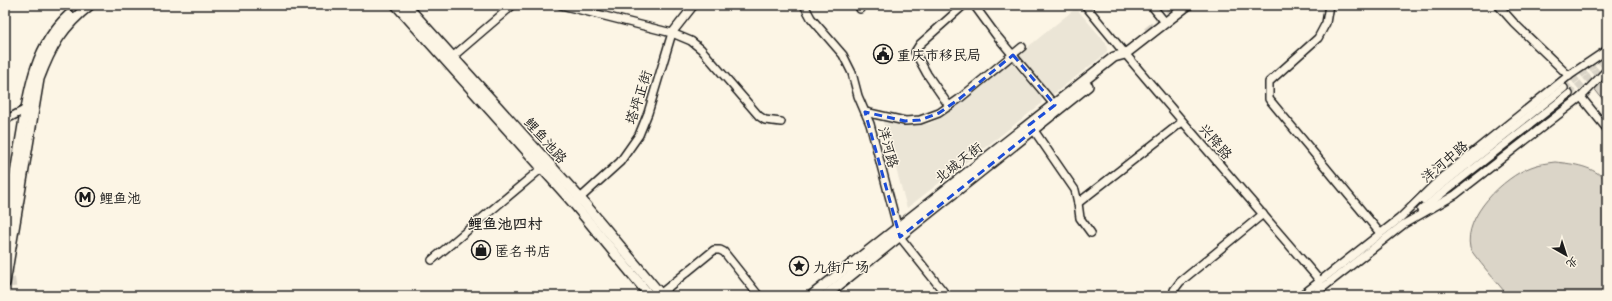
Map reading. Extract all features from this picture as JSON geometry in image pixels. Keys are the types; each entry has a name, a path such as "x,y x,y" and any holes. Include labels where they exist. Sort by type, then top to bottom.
{"main road":[{"path":"5,236 32,76 45,45 54,31 81,5"},
{"path":"5,283 39,79 51,49 68,24 90,5"},
{"name":"鲤鱼池路","path":"396,5 449,60 661,295"},
{"name":"鲤鱼池路","path":"406,5 449,60 542,168 577,201 650,296"},
{"name":"北城天街","path":"811,296 898,232 1032,127 1114,57 1125,54 1188,5"},
{"name":"北城天街","path":"825,296 898,232"}],"street":[{"path":"449,60 513,5"},
{"path":"561,5 672,33 691,41 701,49 759,116 765,120 781,122"},
{"name":"塔坪正街","path":"577,201 620,162 639,135 648,112 672,33 694,5"},
{"name":"洋河路","path":"804,5 812,18 843,55 852,73 858,96 865,112 881,164 898,232 947,296"},
{"path":"949,106 927,74 915,52 920,44 964,5"},
{"path":"974,5 1012,55 1057,107"},
{"name":"兴降路","path":"1085,5 1182,122 1264,214 1320,281"},
{"path":"1151,5 1165,22"},
{"path":"1329,5 1326,23 1318,38 1269,82 1268,99 1380,233"},
{"path":"1498,5 1514,23 1569,76"},
{"path":"865,112 900,120 920,120 939,113 1022,47"},
{"name":"洋河中路","path":"1316,295 1401,222 1441,178 1569,76 1607,50"},
{"name":"洋河中路","path":"1301,296 1380,233 1455,195 1581,97 1607,70"},
{"path":"1401,222 1566,91"},
{"path":"1581,97 1607,129"},
{"path":"5,120 34,105"},
{"path":"1078,203 1182,122"},
{"path":"1032,127 1075,190 1080,218 1091,233"},
{"path":"432,260 542,168"},
{"path":"1173,296 1174,290 1180,282 1264,214"},
{"path":"661,295 714,250 720,250 724,252 759,296"},
{"path":"1316,295 1320,281"}],"highlighted area":[{"path":"1013,55 1055,105 1029,125 1034,130 900,237 865,112 905,121 920,120 939,113 959,99"}],"shaded area":[{"path":"1076,8 1106,43 1107,51 1104,55 1051,96 1018,55"},
{"path":"1011,62 1042,98 1041,104 907,208 883,122 929,124 942,117"},
{"path":"1607,77 1607,105 1593,87"},
{"path":"1555,162 1576,165 1589,169 1602,176 1607,181 1607,296 1508,296 1481,264 1470,248 1470,236 1473,223 1479,211 1488,199 1509,179 1520,172 1540,164"}],"tunnel":[{"path":"1147,32 1180,5"},
{"path":"1564,88 1607,54"},
{"path":"1569,94 1607,63"},
{"path":"5,238 13,296"}],"place":[{"name":"重庆市移民局","path":"883,54"},
{"name":"鲤鱼池","path":"85,197"},
{"name":"匿名书店","path":"481,250"},
{"name":"九街广场","path":"799,266"}],"district":[{"name":"鲤鱼池四村","path":"505,223"}]}
